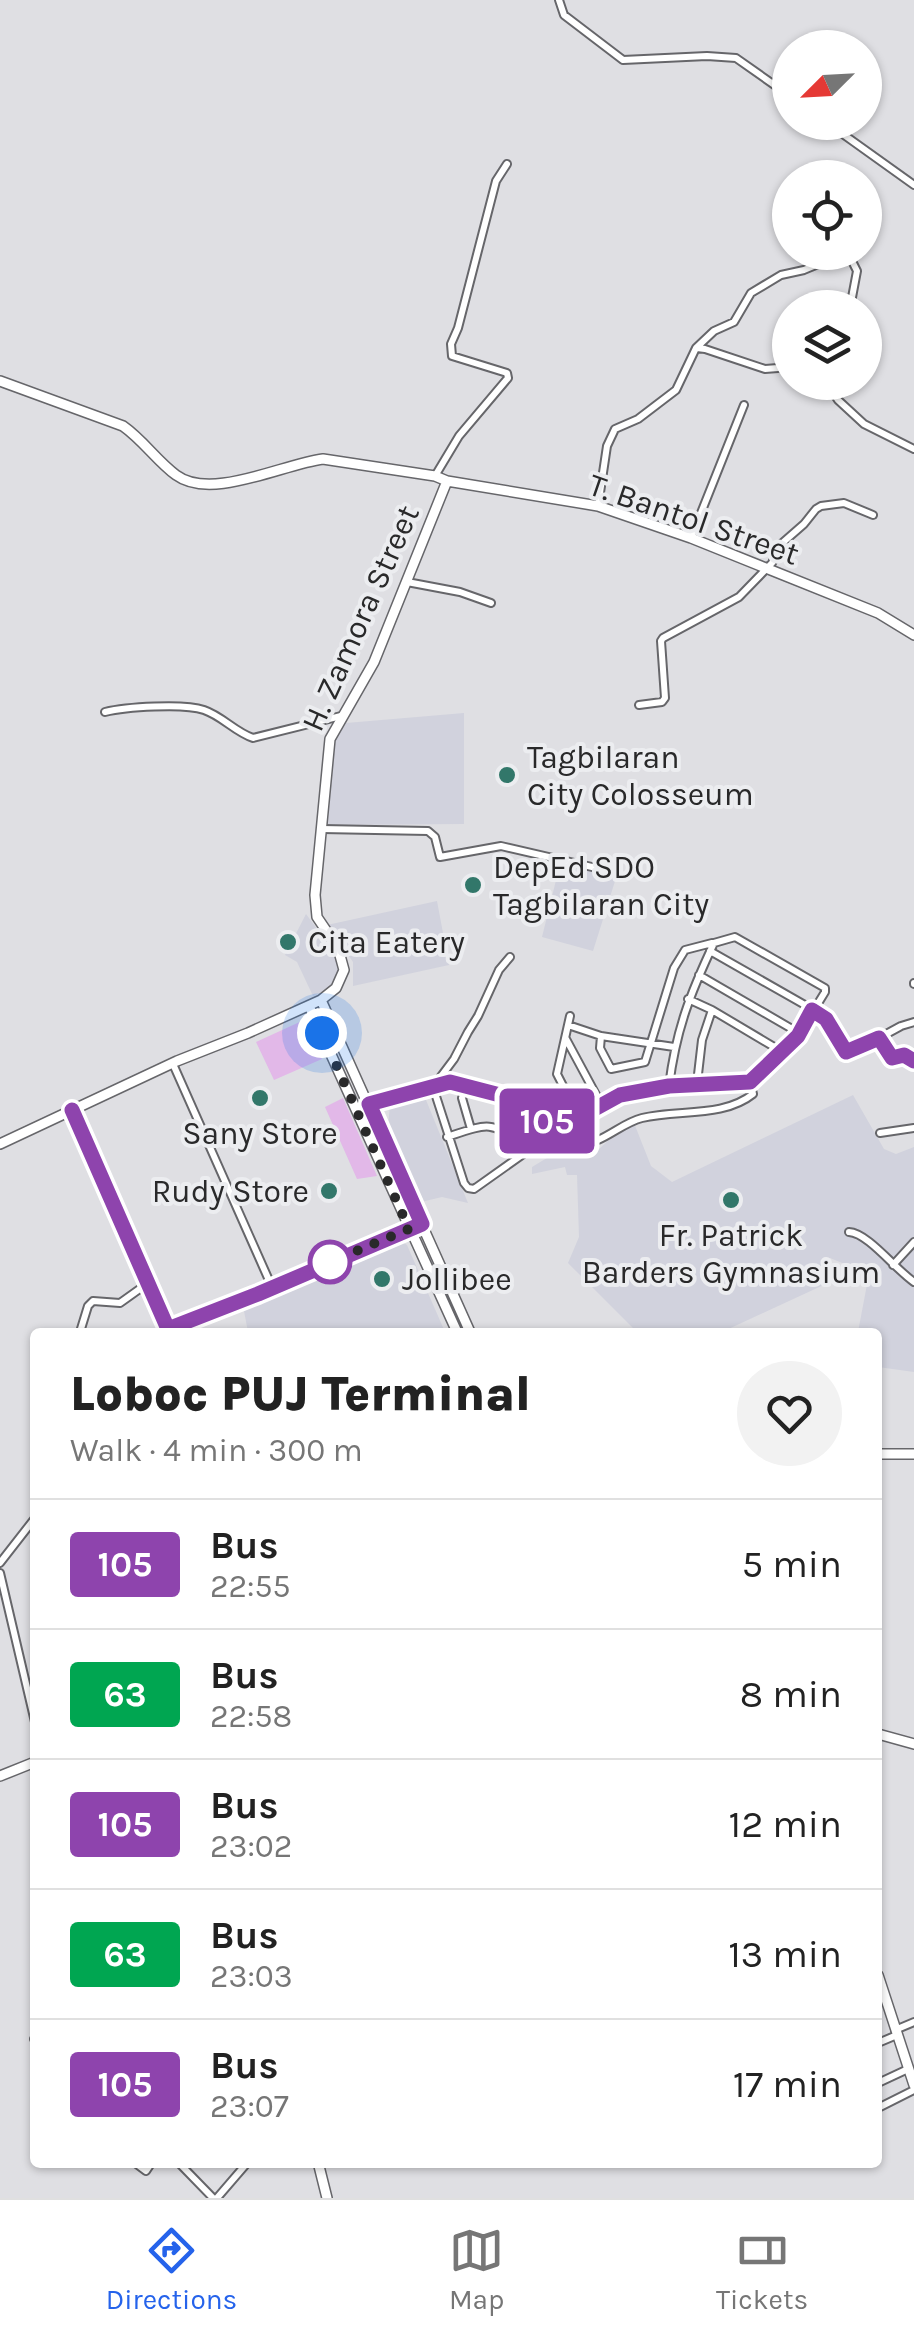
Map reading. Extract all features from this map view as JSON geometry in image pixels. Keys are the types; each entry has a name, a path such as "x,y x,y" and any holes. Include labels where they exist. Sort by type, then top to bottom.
{"main road":[{"name":"T. Bantol Street","path":"0,381 123,426 187,482 233,482 323,459 598,506 878,612 914,635"},
{"name":"H. Zamora Street","path":"322,1000 336,988 344,970 338,948 318,917 315,895 330,739 374,662 447,481"},
{"path":"0,1144 322,1000 468,1328"},
{"path":"309,1006 455,1328"},
{"path":"402,1213 414,1208"},
{"path":"882,1454 914,1454"},
{"path":"882,1735 914,1744"},
{"path":"0,1776 30,1764"},
{"path":"882,1988 914,2088"},
{"path":"320,2168 327,2198"}],"street":[{"path":"559,0 564,15 622,60 736,58 772,83"},
{"path":"851,140 914,185"},
{"path":"435,476 459,436 508,378 508,373 452,356 496,181 507,164"},
{"path":"598,506 607,446 615,429 638,419 676,390 696,348 714,332 734,322 752,293 781,275 833,258 851,259 857,272 854,290"},
{"path":"696,348 772,368"},
{"path":"838,400 864,424 914,449"},
{"path":"691,538 744,405"},
{"path":"639,705 662,702 665,698 663,638 739,598 766,570 780,544 816,509 844,503 873,515"},
{"path":"407,582 460,592 491,603"},
{"path":"105,712 202,709 254,738 341,716"},
{"path":"322,829 428,832 435,837 440,856 501,846 605,870"},
{"path":"433,1087 464,1183 471,1190 560,1128 620,1095 669,1086 750,1082 799,1033 825,988 735,937 712,947 685,950 674,968 645,1062 611,1070 600,1048 602,1036"},
{"path":"669,1086 674,1047 688,999 712,947"},
{"path":"712,947 826,1019 846,1052 914,1022"},
{"path":"433,1087 454,1059 499,970 510,957"},
{"path":"699,975 799,1033"},
{"path":"688,999 781,1051"},
{"path":"696,1084 702,1040 712,1010"},
{"path":"578,1117 558,1074 569,1020 602,1036 674,1047"},
{"path":"566,1038 601,1104"},
{"path":"879,1038 892,1058 904,1055 914,1061"},
{"path":"172,1064 272,1287"},
{"path":"357,1109 450,1082 500,1095 560,1128 598,1140 640,1118 725,1108 753,1094 750,1082"},
{"path":"462,1098 471,1129"},
{"path":"72,1110 168,1328"},
{"path":"448,1137 484,1124 531,1150"},
{"path":"880,1133 914,1128"},
{"path":"170,1328 422,1224"},
{"path":"848,1232 863,1236 914,1282"},
{"path":"892,1265 914,1242"},
{"path":"81,1328 92,1302 120,1303 148,1283"},
{"path":"0,1563 30,1524"},
{"path":"0,1573 30,1701"},
{"path":"882,2041 914,2022"},
{"path":"882,2081 908,2069"},
{"path":"882,2106 914,2088"},
{"path":"184,2168 215,2198 242,2168"}],"shaded area":[{"path":"464,713 464,824 328,825 334,741 346,723"},
{"path":"560,864 616,878 593,951 542,937"},
{"path":"437,901 449,965 353,986 353,962 327,925"},
{"path":"306,914 335,953 339,969 335,982 313,996 297,962 285,955"},
{"path":"304,1020 322,1059 274,1080 256,1042"},
{"path":"424,1095 468,1203 442,1197 421,1202 388,1128 390,1104"},
{"path":"853,1095 884,1149 896,1154 914,1147 914,1372 882,1368 882,1328 859,1328 869,1274 830,1258 828,1283 731,1328 633,1328 568,1263 579,1237 577,1175 567,1175 565,1167 532,1174 532,1167 575,1141 599,1149 634,1123 651,1166 672,1182"},
{"path":"343,1098 377,1176 357,1179 325,1107"},
{"path":"399,1240 407,1245 443,1328 247,1328 244,1311"}],"bus line":[{"name":"105","path":"171,1328 422,1224 369,1104 450,1082 500,1095 560,1128 620,1095 669,1086 750,1082 798,1036 812,1010 826,1019 846,1052 879,1038 892,1058 906,1055 914,1061"},
{"name":"105","path":"72,1110 168,1328"}],"place":[{"name":"Tagbilaran City Colosseum","path":"507,775"},
{"name":"DepEd SDO Tagbilaran City","path":"473,885"},
{"name":"Cita Eatery","path":"288,942"},
{"name":"Sany Store","path":"260,1098"},
{"name":"Rudy Store","path":"329,1191"},
{"name":"Fr. Patrick Barders Gymnasium","path":"731,1200"},
{"name":"Jollibee","path":"382,1279"}],"route":[{"path":"322,1033 409,1229 330,1262"}]}
